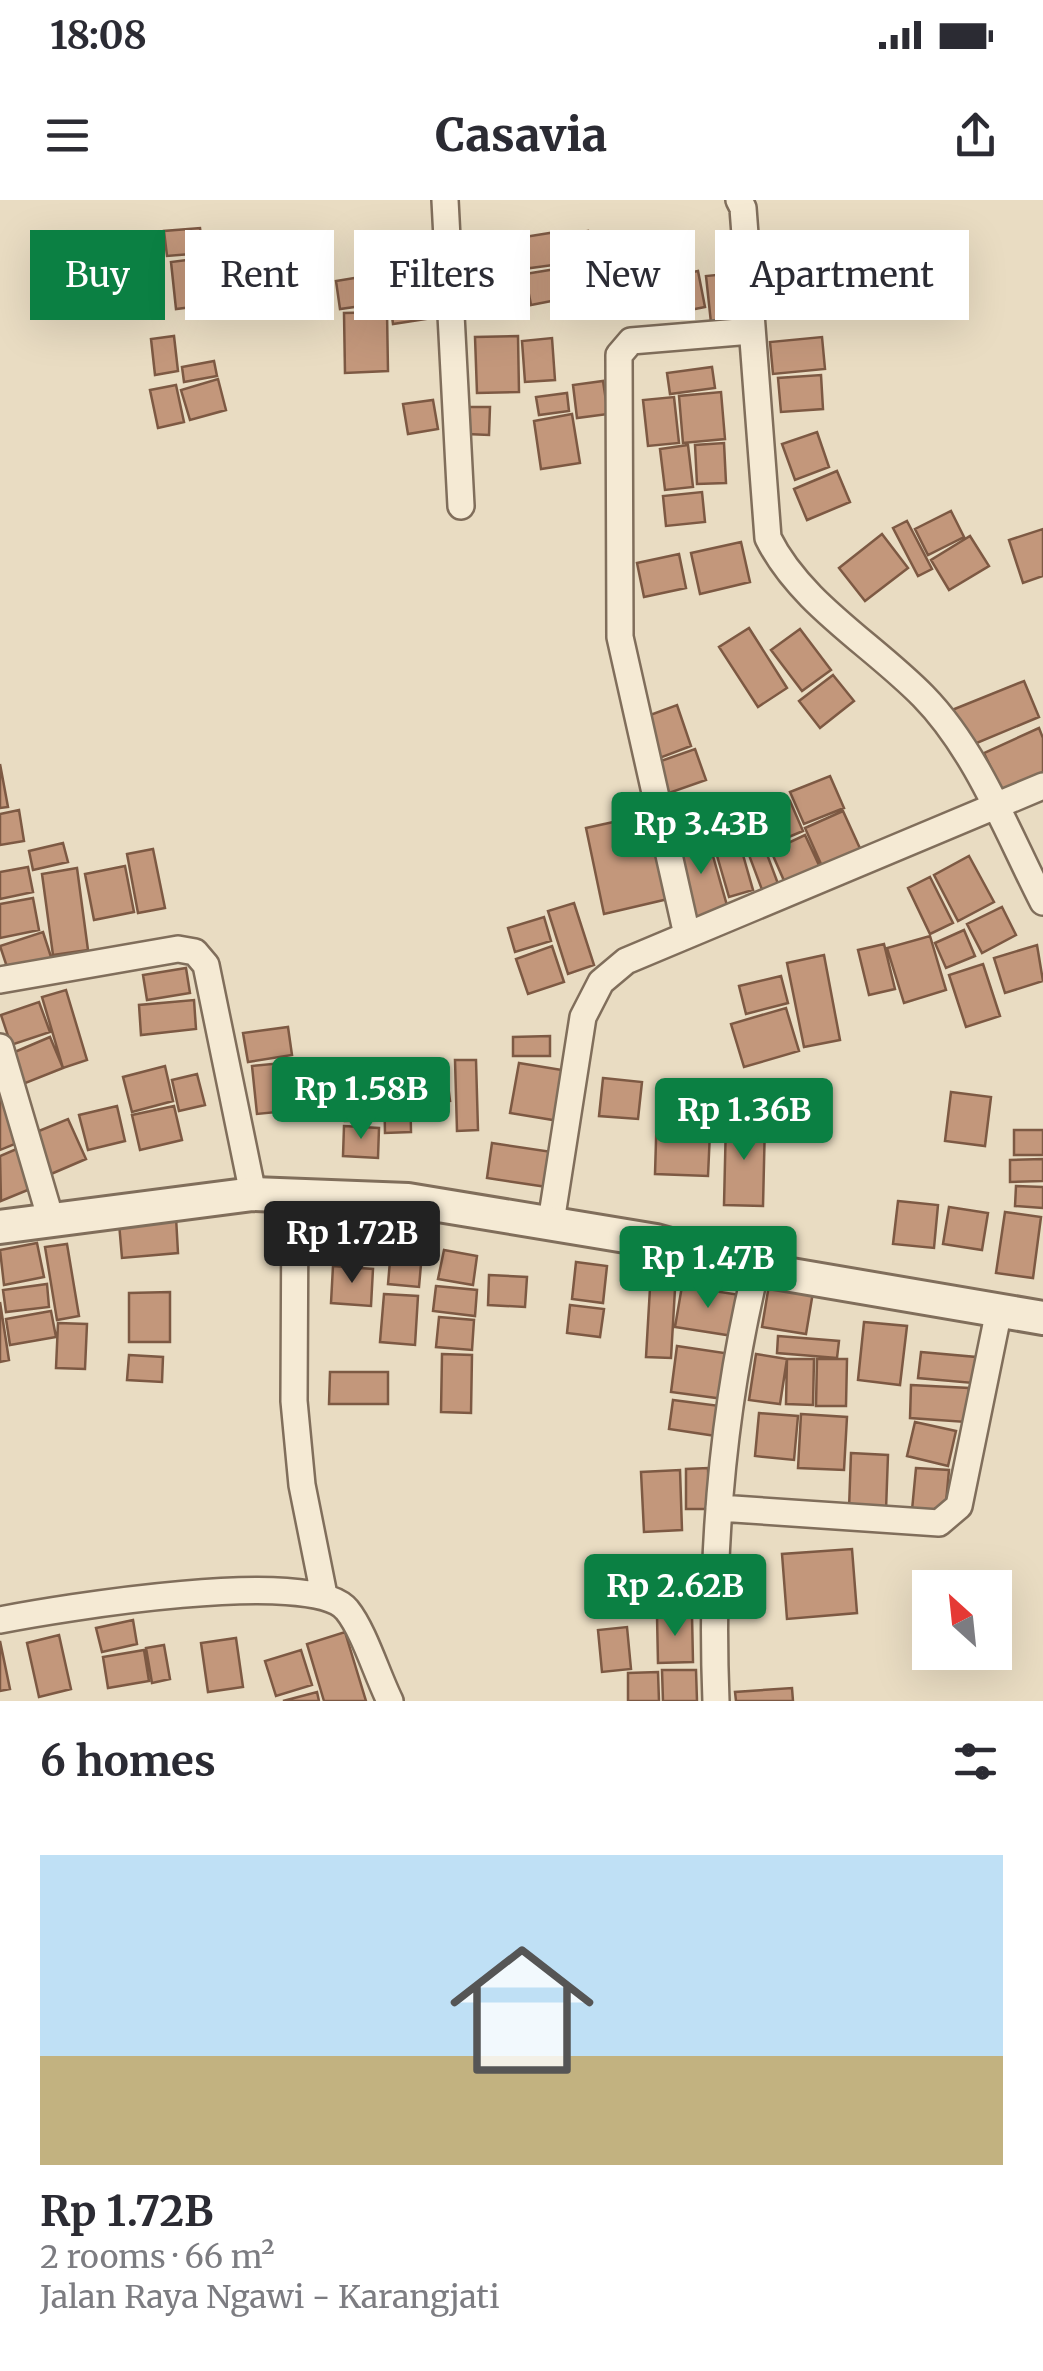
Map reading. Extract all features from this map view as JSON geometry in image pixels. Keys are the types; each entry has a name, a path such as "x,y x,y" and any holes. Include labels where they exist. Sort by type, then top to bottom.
{"street":[{"path":"445,200 461,506"},
{"path":"739,200 744,208 768,538 783,568 925,697 952,733 994,805 1043,902"},
{"path":"687,934 620,637 619,355 631,341 751,331"},
{"path":"551,1222 583,1017 601,982 626,962 687,934 1043,786"},
{"path":"0,980 178,949 195,952 206,965 252,1194"},
{"path":"0,1047 51,1220"},
{"path":"0,1227 252,1194 408,1200 656,1241 756,1268 1043,1318"},
{"path":"295,1196 294,1401 302,1485 324,1596"},
{"path":"716,1701 712,1605 719,1508 740,1339 756,1268"},
{"path":"719,1508 939,1523 948,1518 959,1506 999,1310"},
{"path":"0,1620 268,1588 324,1596 347,1608 390,1701"}],"building":[{"path":"200,228 200,230 185,230 185,254 167,256 165,231"},
{"path":"550,233 550,265 530,268 530,236"},
{"path":"185,260 185,308 176,309 171,262"},
{"path":"550,270 550,301 531,305 530,273"},
{"path":"698,271 705,307 695,309"},
{"path":"715,275 715,320 741,320 711,323 706,276"},
{"path":"354,278 354,307 340,309 336,281"},
{"path":"344,313 354,313 354,320 387,320 388,371 345,373"},
{"path":"174,336 178,371 155,375 151,339"},
{"path":"518,336 519,392 477,393 475,337"},
{"path":"822,337 825,369 773,374 770,342"},
{"path":"552,338 555,380 525,382 522,341"},
{"path":"214,361 217,376 184,382 182,367"},
{"path":"712,367 715,388 670,394 667,373"},
{"path":"821,375 823,409 781,412 778,378"},
{"path":"218,379 226,410 190,420 181,390"},
{"path":"603,381 608,414 577,418 573,385"},
{"path":"176,385 184,422 158,428 150,390"},
{"path":"721,392 725,439 683,443 679,396"},
{"path":"567,393 569,411 539,415 536,397"},
{"path":"674,397 679,443 648,446 643,400"},
{"path":"433,400 438,429 408,434 403,404"},
{"path":"468,407 490,407 489,435 467,434"},
{"path":"572,414 580,463 541,469 534,421"},
{"path":"817,432 829,467 795,480 782,444"},
{"path":"724,443 726,483 697,484 695,445"},
{"path":"688,445 693,487 665,490 660,449"},
{"path":"837,471 850,502 807,520 794,489"},
{"path":"702,492 705,522 666,526 663,496"},
{"path":"951,511 964,537 928,555 915,529"},
{"path":"907,521 932,569 918,576 893,528"},
{"path":"1043,529 1043,576 1023,583 1009,540"},
{"path":"882,534 908,568 865,601 839,568"},
{"path":"970,536 989,566 949,590 931,560"},
{"path":"741,542 750,582 700,594 691,553"},
{"path":"679,554 686,588 644,597 637,563"},
{"path":"749,628 787,688 758,707 719,647"},
{"path":"800,629 831,670 802,691 771,650"},
{"path":"833,675 854,701 820,728 799,701"},
{"path":"1024,681 1039,717 967,747 952,710"},
{"path":"677,705 691,746 657,759 642,718"},
{"path":"1039,728 1043,738 1043,776 1003,794 984,753"},
{"path":"695,749 706,780 669,793 658,762"},
{"path":"0,764 8,807 0,808"},
{"path":"830,776 844,808 804,824 790,792"},
{"path":"790,801 803,831 767,846 754,816"},
{"path":"19,810 24,841 0,845 0,814"},
{"path":"843,811 863,855 825,873 805,828"},
{"path":"650,814 668,899 604,914 586,828"},
{"path":"753,817 783,897 767,903 737,823"},
{"path":"735,827 753,890 729,897 711,835"},
{"path":"707,835 728,909 694,919 674,844"},
{"path":"805,835 824,876 789,892 771,851"},
{"path":"63,843 68,862 33,870 29,851"},
{"path":"153,849 165,908 138,913 127,854"},
{"path":"969,856 994,902 958,921 934,875"},
{"path":"125,866 134,912 94,920 85,874"},
{"path":"28,867 33,892 0,899 0,872"},
{"path":"77,868 88,950 53,955 42,874"},
{"path":"930,877 953,923 930,934 908,888"},
{"path":"33,898 39,930 0,938 0,904"},
{"path":"574,903 594,965 568,974 548,911"},
{"path":"1002,907 1016,935 982,953 967,924"},
{"path":"544,917 551,941 515,952 508,928"},
{"path":"964,930 975,956 946,968 935,943"},
{"path":"43,932 52,960 9,973 0,946"},
{"path":"930,936 946,990 904,1003 887,948"},
{"path":"884,944 895,989 869,995 858,950"},
{"path":"1037,945 1043,981 1005,993 994,958"},
{"path":"552,946 564,982 528,994 516,959"},
{"path":"824,955 840,1040 804,1047 787,963"},
{"path":"983,964 1000,1016 966,1027 949,975"},
{"path":"186,968 190,993 147,1000 143,975"},
{"path":"781,976 788,1003 746,1014 739,986"},
{"path":"66,990 87,1060 63,1068 42,997"},
{"path":"194,1000 196,1029 141,1035 139,1005"},
{"path":"39,1002 50,1032 11,1045 1,1015"},
{"path":"786,1008 799,1051 744,1067 731,1024"},
{"path":"288,1027 292,1055 248,1062 243,1033"},
{"path":"550,1036 550,1056 513,1056 513,1037"},
{"path":"50,1037 63,1068 23,1084 10,1054"},
{"path":"455,1060 476,1060 478,1130 457,1131"},
{"path":"303,1061 308,1109 257,1114 252,1066"},
{"path":"519,1063 568,1071 559,1121 510,1113"},
{"path":"165,1066 173,1101 132,1112 123,1077"},
{"path":"446,1069 450,1101 417,1105 413,1073"},
{"path":"197,1074 205,1105 179,1111 172,1080"},
{"path":"603,1078 642,1082 638,1119 599,1116"},
{"path":"410,1082 411,1132 385,1133 384,1083"},
{"path":"378,1085 379,1120 345,1121 344,1086"},
{"path":"951,1092 991,1097 985,1146 945,1141"},
{"path":"4,1097 22,1141 0,1150 0,1098"},
{"path":"117,1106 125,1141 88,1150 79,1115"},
{"path":"174,1106 182,1140 140,1150 132,1115"},
{"path":"657,1108 711,1110 708,1176 655,1174"},
{"path":"68,1119 86,1159 51,1174 34,1133"},
{"path":"726,1120 765,1121 763,1206 724,1205"},
{"path":"344,1126 379,1128 378,1158 343,1156"},
{"path":"1014,1130 1043,1130 1043,1155 1014,1155"},
{"path":"492,1143 552,1152 547,1187 487,1178"},
{"path":"19,1148 35,1187 1,1201 0,1156"},
{"path":"1043,1159 1043,1181 1010,1182 1010,1160"},
{"path":"1016,1186 1043,1187 1043,1208 1015,1206"},
{"path":"898,1201 938,1205 934,1248 893,1244"},
{"path":"949,1207 988,1213 982,1250 943,1244"},
{"path":"1005,1212 1041,1217 1033,1278 996,1273"},
{"path":"176,1217 178,1253 122,1258 119,1223"},
{"path":"335,1232 375,1235 373,1263 332,1260"},
{"path":"37,1243 44,1277 4,1285 0,1250"},
{"path":"67,1244 79,1316 57,1320 45,1247"},
{"path":"391,1249 422,1253 419,1287 388,1284"},
{"path":"444,1250 477,1256 473,1285 438,1279"},
{"path":"576,1262 607,1266 603,1303 572,1299"},
{"path":"333,1266 373,1269 371,1306 331,1303"},
{"path":"489,1275 527,1277 525,1307 488,1305"},
{"path":"47,1284 49,1307 6,1312 3,1290"},
{"path":"769,1285 813,1292 806,1334 762,1327"},
{"path":"436,1286 477,1290 475,1316 433,1311"},
{"path":"682,1286 740,1295 733,1336 675,1327"},
{"path":"650,1288 675,1289 671,1358 646,1357"},
{"path":"170,1292 170,1342 129,1342 129,1293"},
{"path":"384,1294 418,1296 415,1345 380,1342"},
{"path":"0,1302 9,1360 0,1362"},
{"path":"570,1305 604,1309 600,1337 567,1333"},
{"path":"51,1311 56,1337 10,1345 6,1319"},
{"path":"439,1317 474,1320 472,1350 436,1347"},
{"path":"864,1322 907,1326 900,1385 858,1380"},
{"path":"58,1323 87,1324 85,1369 56,1368"},
{"path":"778,1336 839,1341 837,1358 777,1353"},
{"path":"677,1346 731,1354 724,1399 671,1392"},
{"path":"921,1352 976,1357 973,1383 918,1378"},
{"path":"442,1354 472,1355 471,1413 441,1412"},
{"path":"756,1354 787,1359 780,1404 749,1400"},
{"path":"129,1355 163,1357 162,1382 127,1380"},
{"path":"787,1359 814,1359 813,1405 786,1404"},
{"path":"817,1359 847,1359 846,1406 816,1406"},
{"path":"330,1372 388,1372 388,1404 329,1404"},
{"path":"911,1385 969,1388 966,1422 910,1418"},
{"path":"673,1400 720,1406 716,1436 669,1429"},
{"path":"759,1413 798,1416 794,1460 755,1456"},
{"path":"801,1414 847,1417 844,1470 798,1468"},
{"path":"915,1422 956,1431 948,1466 907,1456"},
{"path":"851,1453 888,1455 886,1510 849,1509"},
{"path":"708,1468 709,1509 686,1509 686,1469"},
{"path":"916,1468 949,1470 945,1513 912,1510"},
{"path":"680,1470 682,1530 644,1532 641,1472"},
{"path":"852,1549 857,1613 787,1619 782,1554"},
{"path":"688,1567 691,1610 664,1612 662,1569"},
{"path":"692,1615 693,1662 658,1663 657,1616"},
{"path":"133,1620 137,1644 102,1652 96,1628"},
{"path":"627,1627 631,1669 602,1672 598,1630"},
{"path":"345,1632 366,1701 324,1701 307,1644"},
{"path":"59,1635 71,1689 39,1697 27,1643"},
{"path":"236,1638 243,1687 208,1692 201,1643"},
{"path":"0,1641 10,1689 0,1691"},
{"path":"164,1645 170,1679 152,1683 146,1648"},
{"path":"144,1650 149,1681 108,1688 103,1657"},
{"path":"301,1650 312,1685 276,1696 265,1661"},
{"path":"662,1670 696,1670 697,1701 663,1701"},
{"path":"658,1672 659,1701 628,1701 628,1673"},
{"path":"792,1688 793,1701 736,1701 735,1692"},
{"path":"317,1692 319,1701 283,1701"}]}
